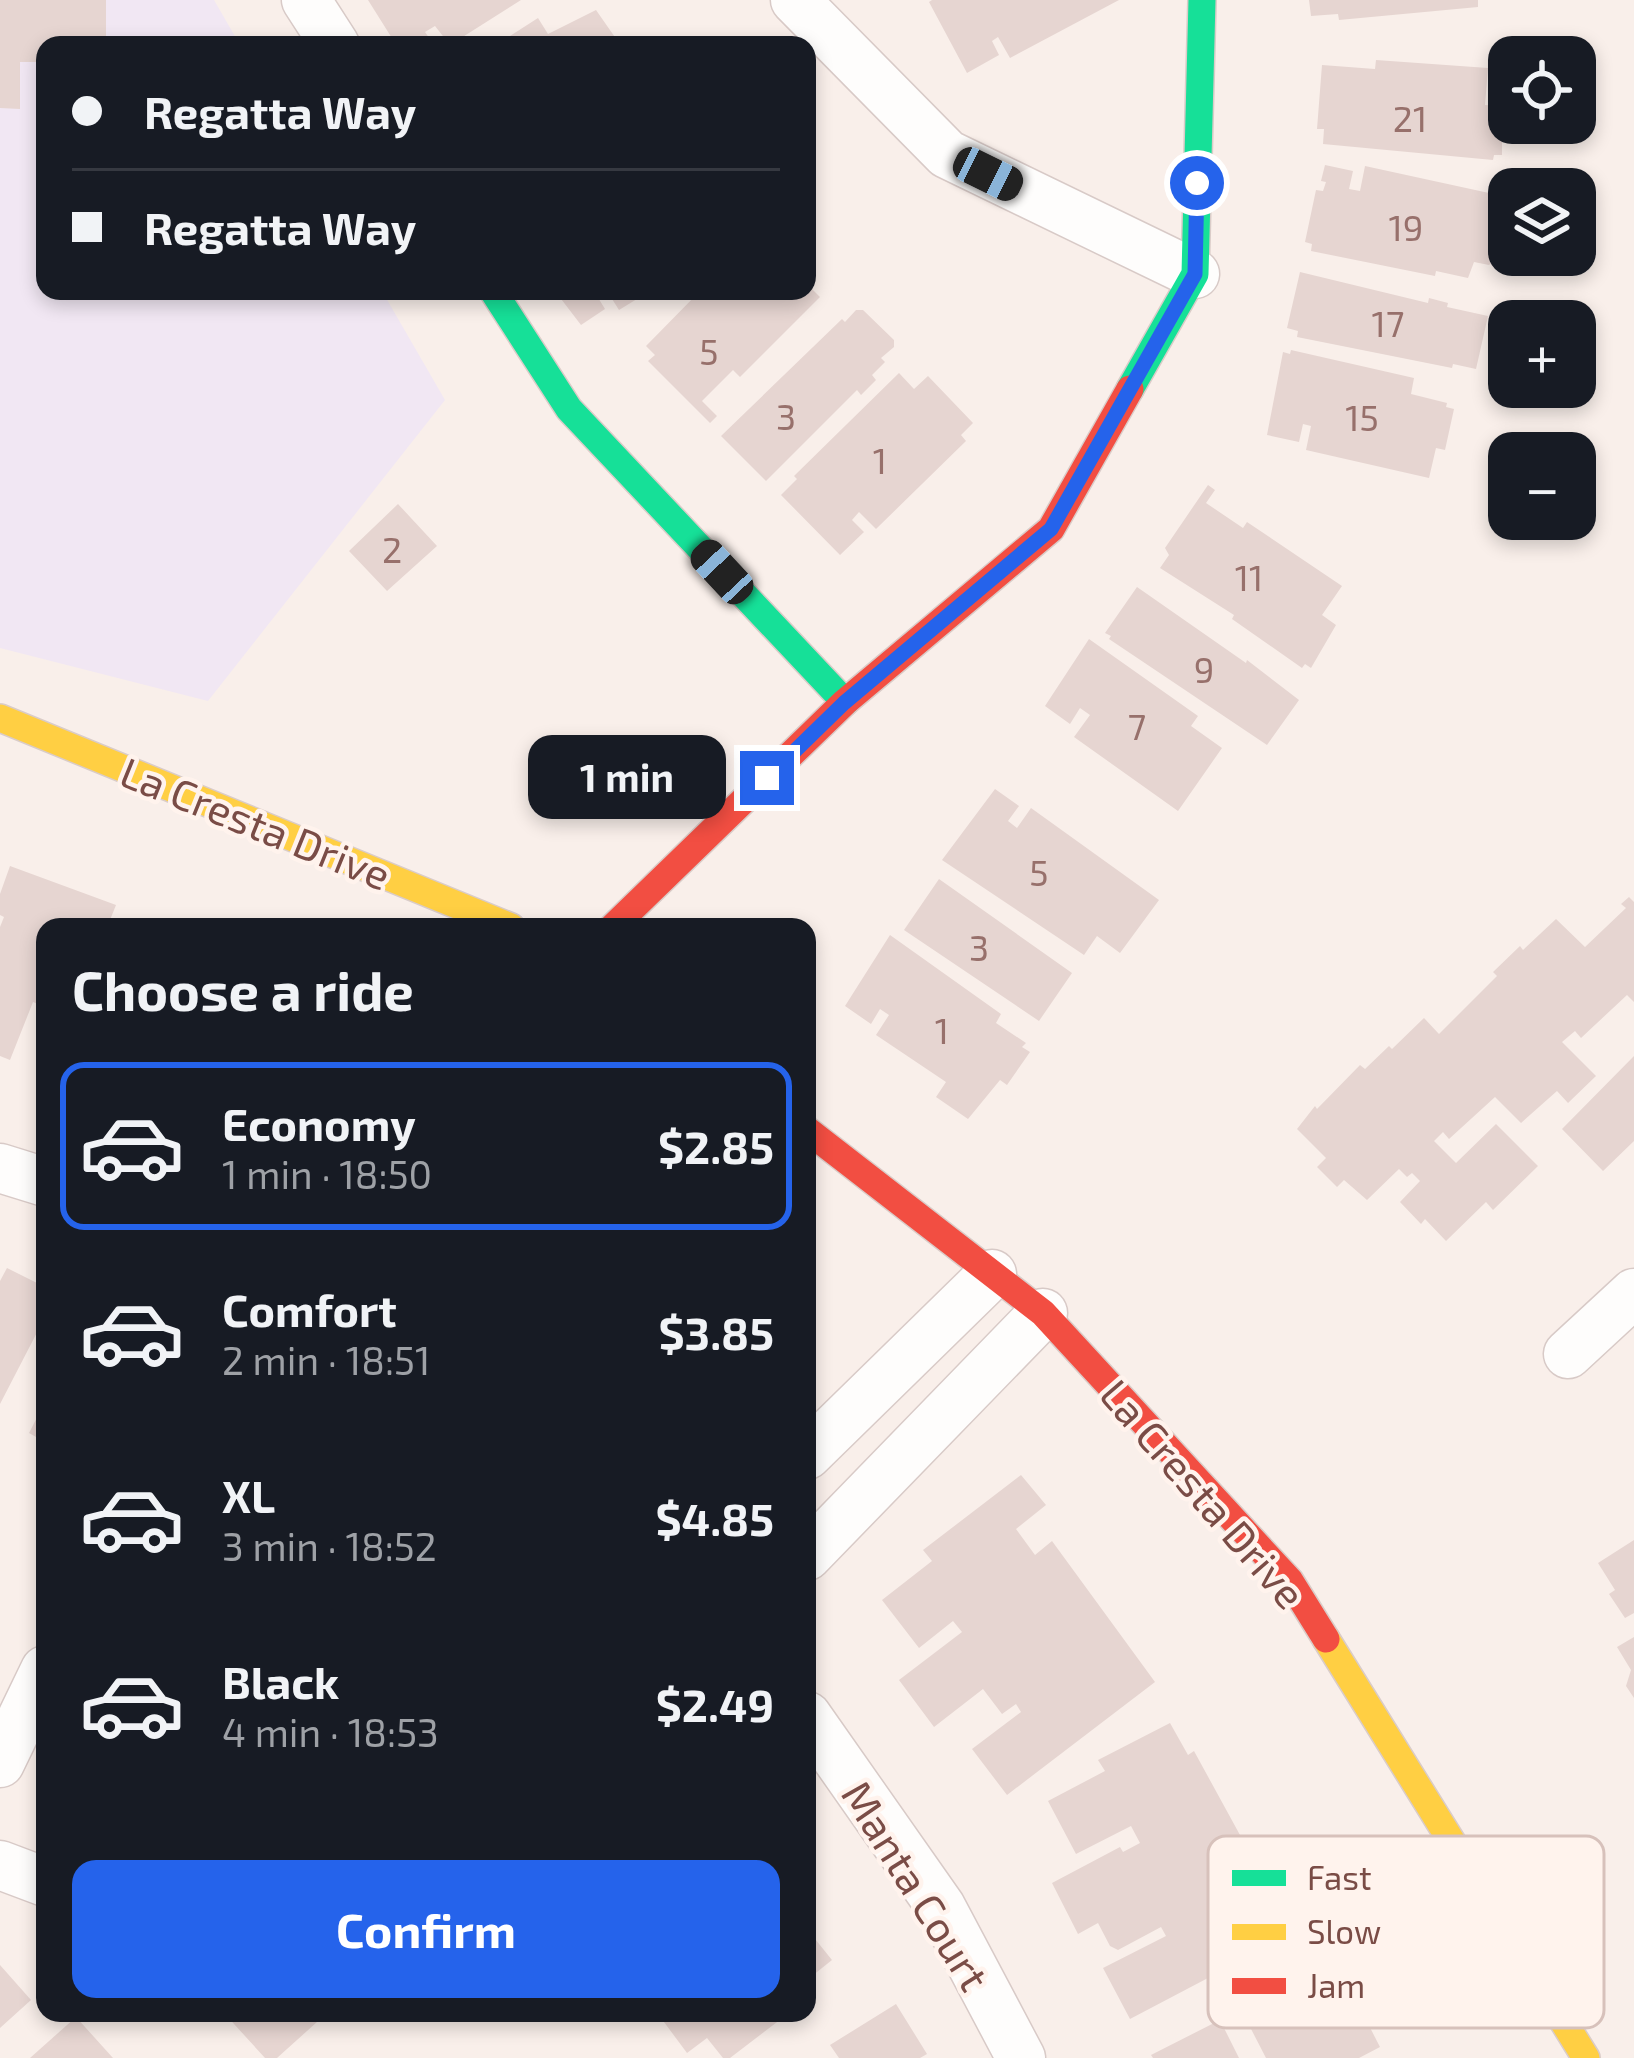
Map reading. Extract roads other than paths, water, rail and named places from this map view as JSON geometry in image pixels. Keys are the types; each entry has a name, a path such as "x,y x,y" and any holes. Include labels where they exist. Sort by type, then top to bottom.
{"street":[{"path":"306,0 329,36"},
{"path":"795,0 947,154 1195,274"},
{"path":"622,918 844,703 1051,529 1195,274 1202,0"},
{"path":"499,300 569,409 844,703"},
{"name":"La Cresta Drive","path":"0,718 490,918"},
{"name":"La Cresta Drive","path":"816,1137 1043,1313 1290,1581 1448,1836"},
{"path":"0,1168 36,1179"},
{"path":"816,1446 992,1274"},
{"path":"1568,1354 1634,1293"},
{"path":"816,1547 1043,1313"},
{"path":"0,1763 36,1689"},
{"name":"Manta Court","path":"816,1729 941,1907 1021,2058"},
{"path":"0,1865 36,1879"},
{"name":"La Cresta Drive","path":"1567,2028 1586,2058"}]}
